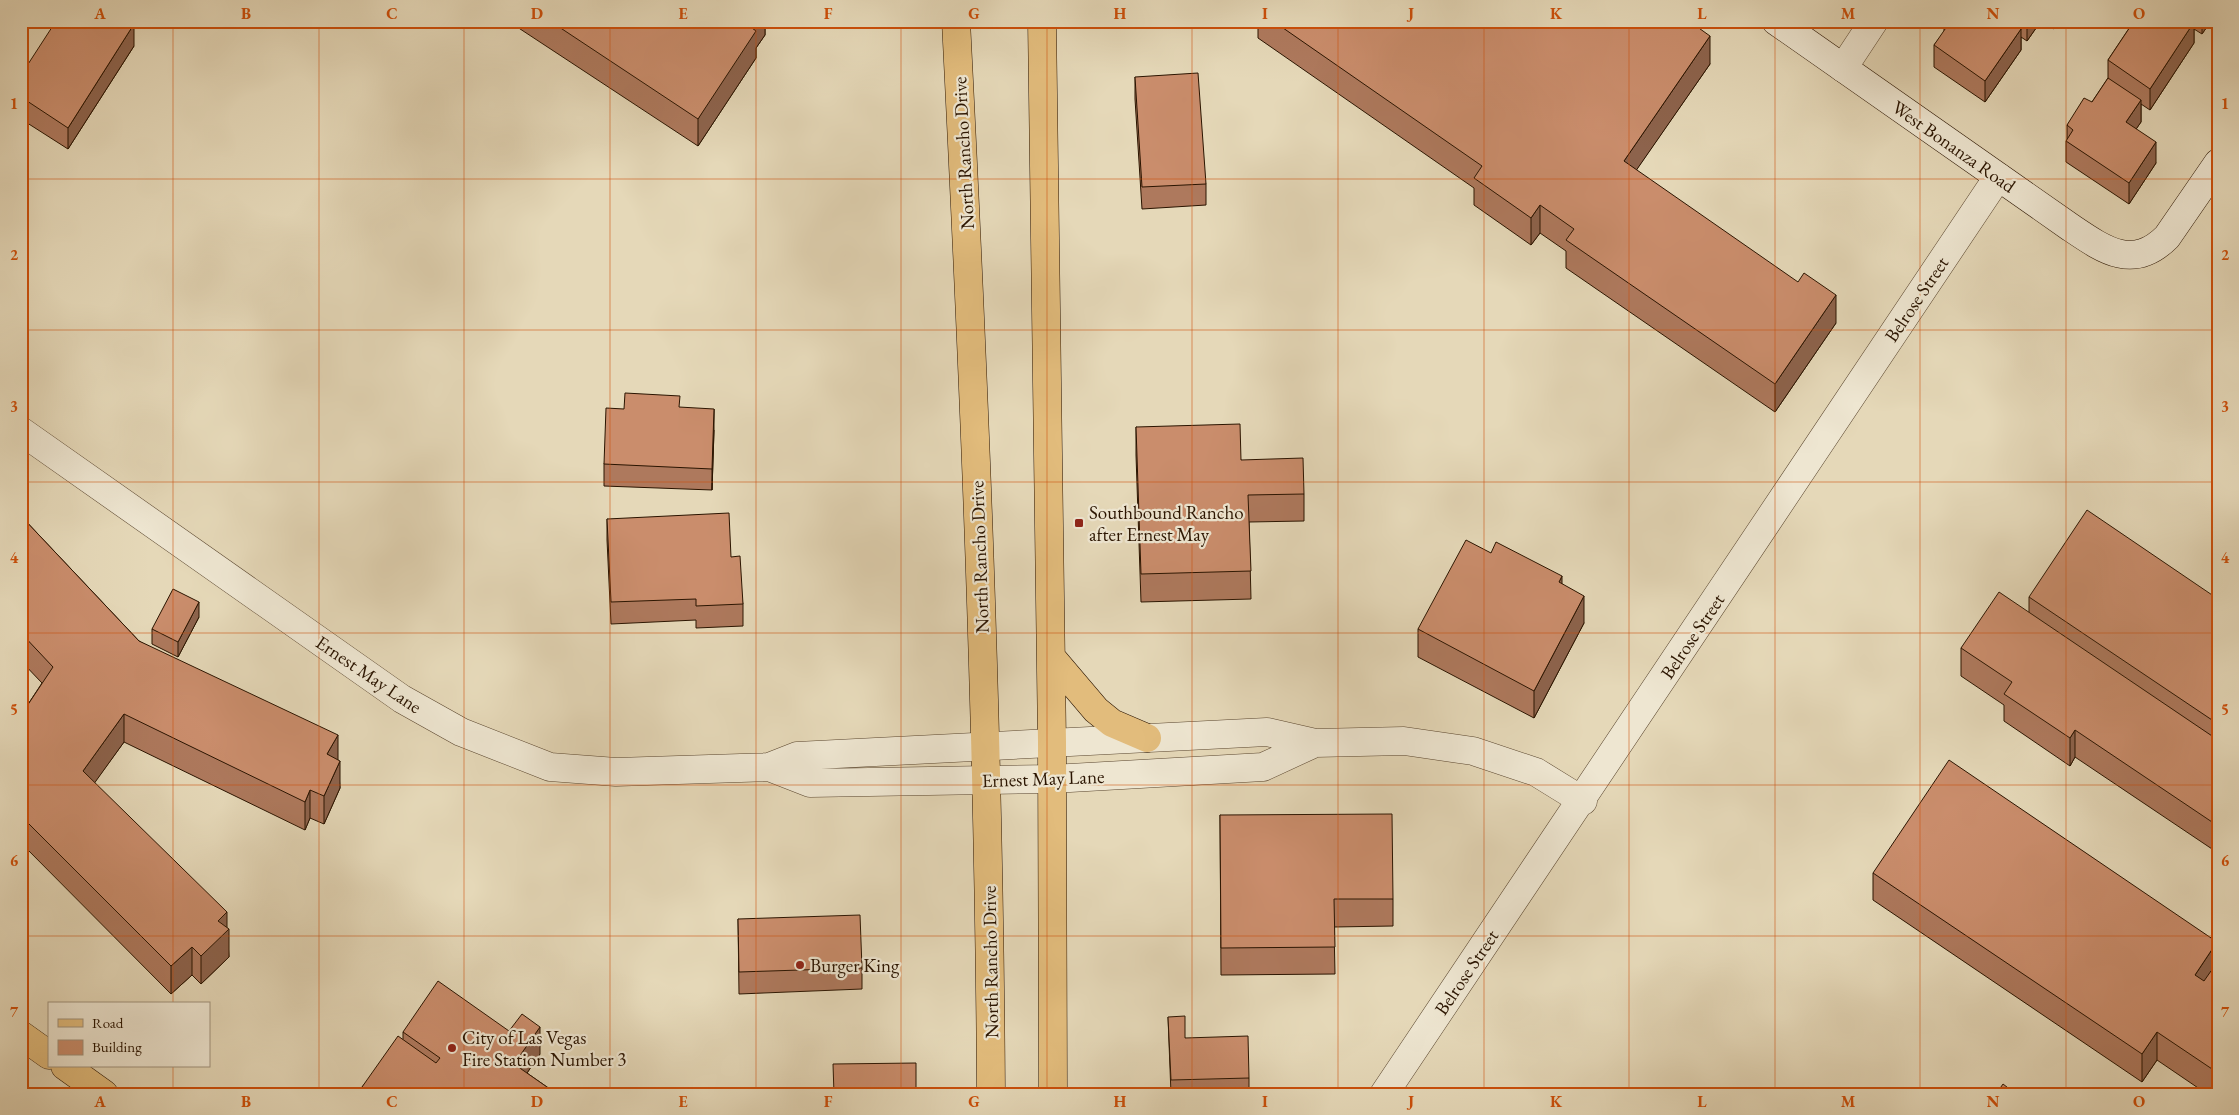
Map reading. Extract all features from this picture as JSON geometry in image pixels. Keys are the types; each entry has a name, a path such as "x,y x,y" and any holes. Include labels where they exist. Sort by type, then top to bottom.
{"main road":[{"name":"North Rancho Drive","path":"956,21 970,279 986,746 991,1094"},
{"path":"1042,21 1052,742 1052,1094"},
{"path":"1050,656 1096,710 1112,723 1147,738"},
{"path":"21,1035 48,1054"},
{"path":"68,1068 104,1094"}],"street":[{"name":"West Bonanza Road","path":"1776,21 1998,177 2104,248 2127,256 2139,255 2157,247 2167,237 2218,163"},
{"path":"1843,68 1874,21"},
{"name":"Belrose Street","path":"1384,1094 1583,801 1780,502 1998,177"},
{"name":"Ernest May Lane","path":"21,431 402,699 461,732 550,767 616,772 769,767 797,756 1267,732 1315,743 1404,741 1473,751 1536,772 1583,801"},
{"name":"Ernest May Lane","path":"769,767 810,783 1052,779 1263,767 1315,743"}],"building":[{"path":"56,21 130,21 134,24 68,128 21,97 21,75"},
{"path":"550,21 756,21 752,28 756,31 698,119"},
{"path":"1273,21 1689,21 1710,36 1624,161 1798,282 1804,273 1836,295 1775,384 1566,240 1574,229 1540,205 1531,218 1474,178 1482,166"},
{"path":"1949,21 2010,21 2021,29 1985,81 1934,45"},
{"path":"2134,21 2194,22 2150,89 2108,60"},
{"path":"1198,73 1206,184 1142,187 1135,77"},
{"path":"2108,78 2141,100 2126,122 2156,142 2129,183 2066,141 2073,130 2067,125 2084,98 2092,102"},
{"path":"2218,265 2218,275 2213,272"},
{"path":"625,393 680,396 679,407 714,409 712,469 604,464 606,408 624,409"},
{"path":"1240,424 1241,460 1303,458 1304,494 1248,495 1251,571 1141,574 1136,427"},
{"path":"2087,510 2218,599 2218,724 2029,597"},
{"path":"729,513 731,557 740,556 743,604 696,606 696,599 611,602 607,519"},
{"path":"21,516 139,641 338,735 327,754 340,761 324,796 310,790 305,802 124,714 83,771 227,912 218,921 229,929 201,956 192,947 171,966 21,816 21,715 53,667 21,633"},
{"path":"1466,540 1491,553 1496,542 1562,576 1559,582 1584,596 1534,691 1418,629"},
{"path":"173,589 199,602 178,642 152,629"},
{"path":"1999,592 2218,740 2218,826 2075,730 2070,738 2004,694 2012,682 1961,648"},
{"path":"1949,760 2217,942 2195,975 2204,981 2211,971 2218,975 2218,1073 2157,1032 2142,1054 1873,873"},
{"path":"1392,814 1393,899 1334,899 1335,947 1221,948 1220,815"},
{"path":"860,915 862,968 739,972 738,919"},
{"path":"438,981 509,1031 522,1014 540,1027 514,1064 557,1094 372,1094 362,1087 398,1036 436,1063 440,1058 403,1032"},
{"path":"1185,1016 1185,1038 1248,1036 1249,1078 1171,1080 1168,1017"},
{"path":"916,1063 916,1094 834,1094 833,1064"},
{"path":"2003,1084 2016,1094 1996,1094"}],"place":[{"name":"Southbound Rancho after Ernest May","path":"1079,523"},
{"name":"Burger King","path":"800,965"},
{"name":"City of Las Vegas Fire Station Number 3","path":"452,1048"}]}
